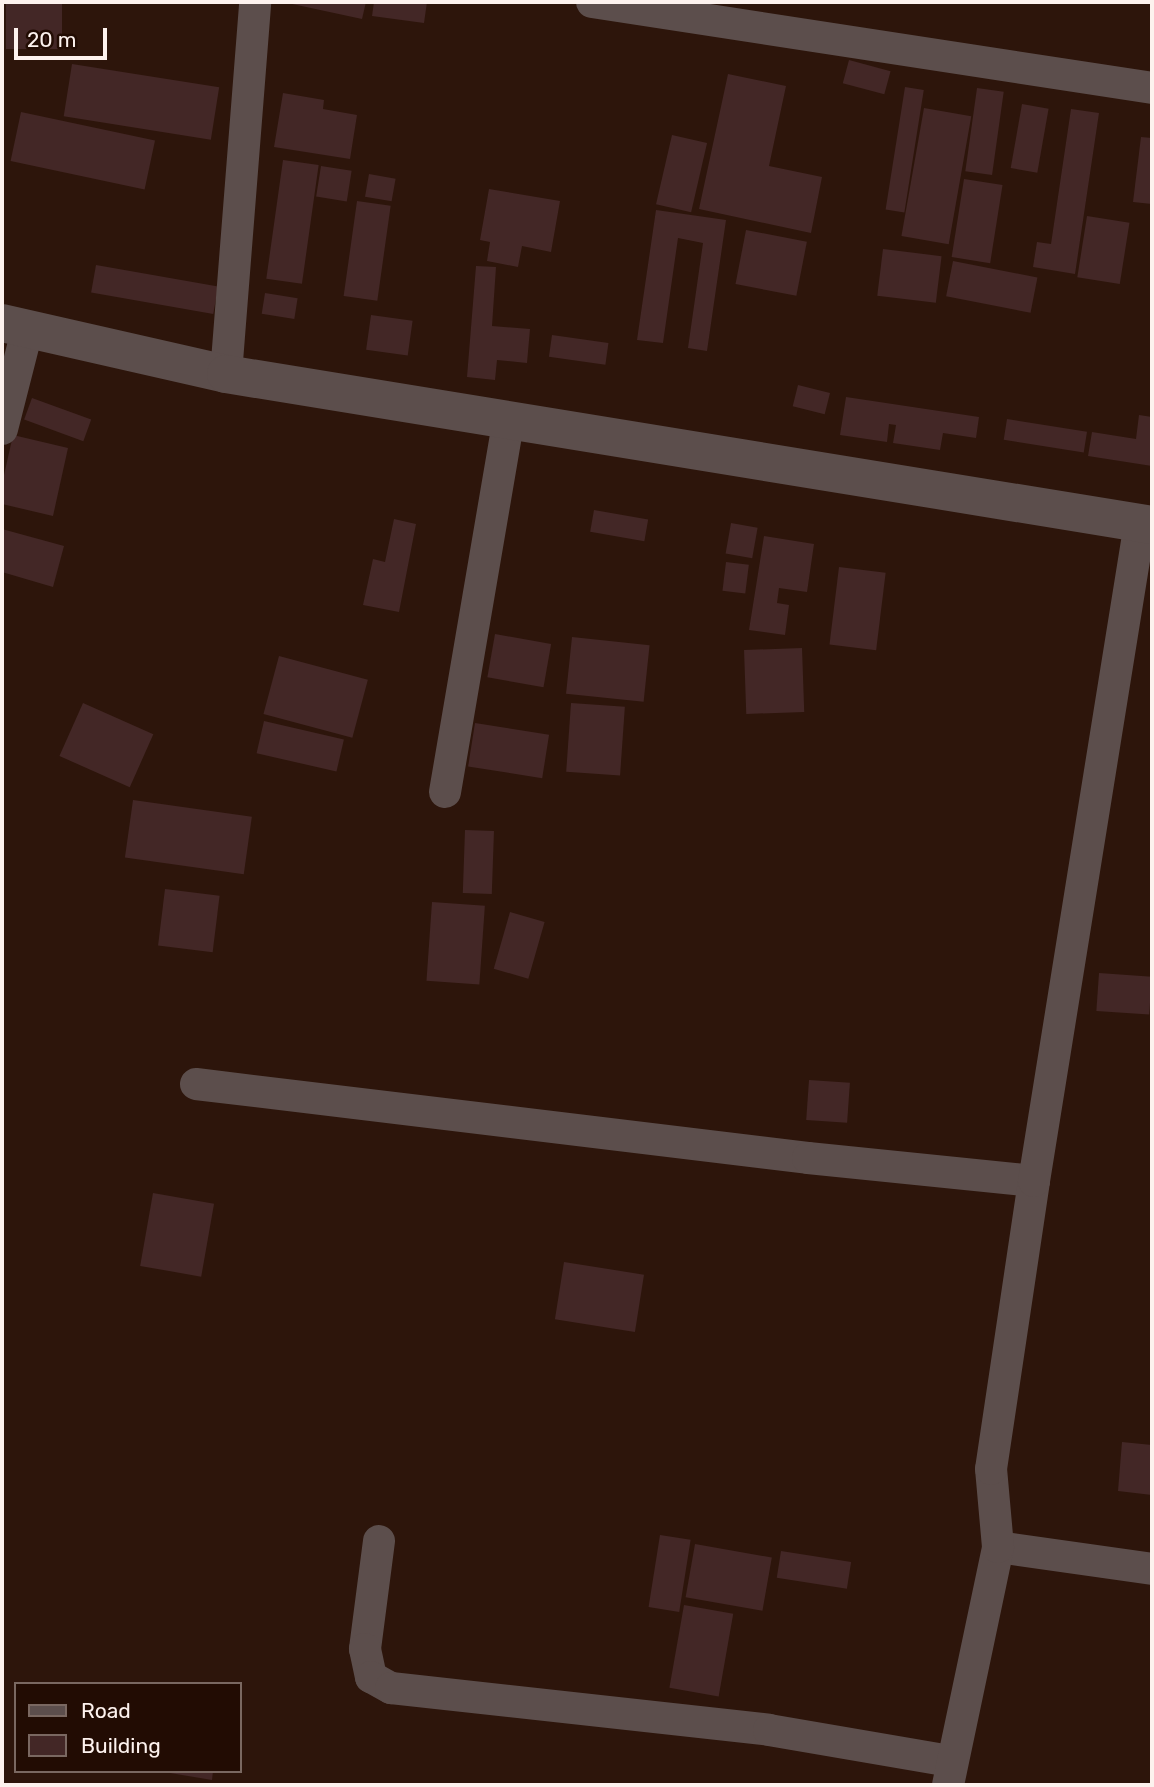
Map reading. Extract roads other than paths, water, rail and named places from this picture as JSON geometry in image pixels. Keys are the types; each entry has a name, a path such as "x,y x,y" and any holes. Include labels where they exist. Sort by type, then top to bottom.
{"street":[{"path":"226,374 255,2"},
{"path":"592,2 1152,88"},
{"path":"2,429 15,325 226,374 1146,524 1034,1181 991,1469 998,1547 949,1773 769,1730 391,1688 371,1677 365,1649 379,1541"},
{"path":"445,792 509,419"},
{"path":"196,1084 808,1158 1034,1181"},
{"path":"998,1547 1152,1569"}]}
